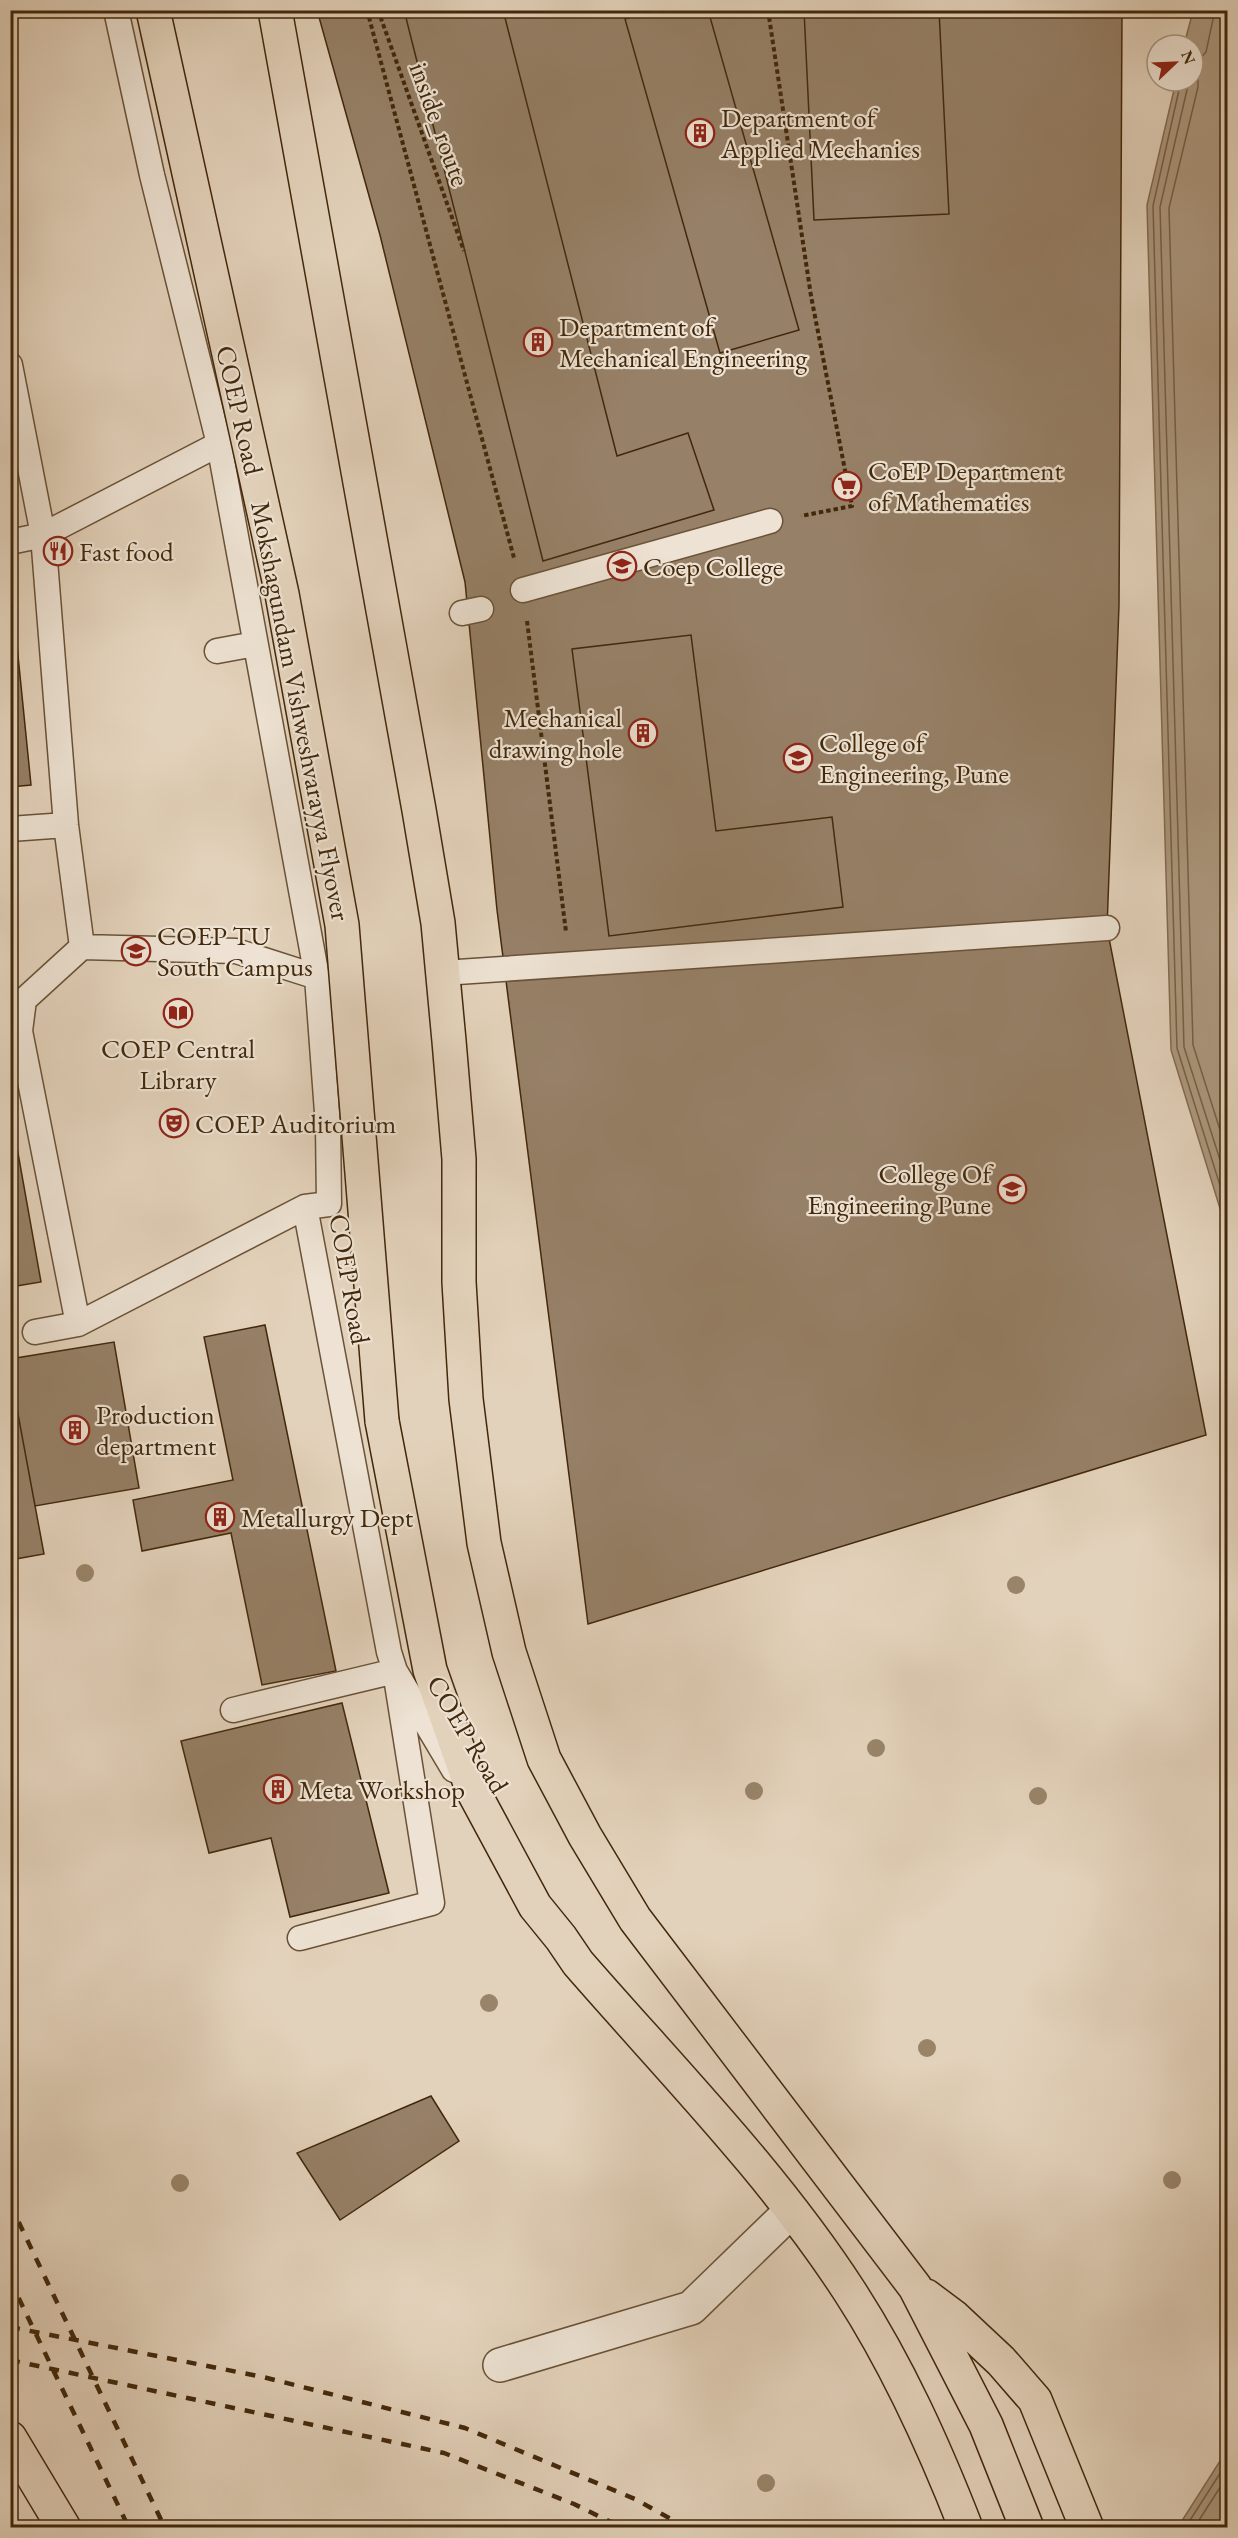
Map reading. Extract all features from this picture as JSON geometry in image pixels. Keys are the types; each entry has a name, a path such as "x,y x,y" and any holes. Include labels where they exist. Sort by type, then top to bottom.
{"main road":[{"name":"Mokshagundam Vishweshvarayya Flyover","path":"153,10 282,594 342,925 382,1421 430,1670 472,1789 535,1906 578,1963 758,2168 849,2290 888,2355 932,2443 966,2528"},
{"path":"275,10 438,923 459,1159 459,1282 466,1399 484,1543 509,1652 544,1759 585,1836 635,1919 915,2287 986,2425 1027,2528"},
{"path":"915,2287 954,2317 1001,2361 1035,2400 1088,2528"},
{"path":"10,2438 64,2528"}],"street":[{"path":"500,2365 691,2308 791,2211"}],"lane":[{"name":"COEP Road","path":"116,10 152,175 219,444 317,977 328,1126 329,1204 305,1207 389,1652 395,1671 535,1906"},
{"path":"10,365 43,535 66,825 82,947"},
{"path":"10,542 43,535 219,444"},
{"path":"523,590 770,521"},
{"path":"217,651 255,644"},
{"path":"10,829 66,825"},
{"path":"443,973 1107,928"},
{"path":"78,1324 20,1031 17,999 82,947 236,951 317,977"},
{"path":"35,1332 78,1324 305,1207"},
{"path":"233,1710 395,1671 432,1903 300,1938"}],"path":[{"path":"367,10 523,590 570,965"},
{"name":"inside_route","path":"378,10 464,251"},
{"path":"768,10 811,296 852,506 770,521"}],"water":[{"path":"1193,11 1228,11 1227,1231 1171,1050 1147,205 1173,93 1205,93 1205,33 1187,33"},
{"path":"1227,2450 1227,2527 1178,2527"}],"building":[{"name":"College of Engineering, Pune","path":"317,10 1122,10 1119,605 1107,928 1206,1435 588,1624 497,910 465,582 380,235"},
{"name":"Department of Mechanical Engineering","path":"404,10 503,10 617,456 688,433 714,510 543,561"},
{"name":"Department of Applied Mechanics","path":"654,10 708,10 799,330 720,353 625,19"},
{"path":"804,10 939,10 949,214 814,220"},
{"path":"10,586 31,785 10,787"},
{"name":"Mechanical drawing hole","path":"691,635 716,831 832,817 843,907 609,936 572,649"},
{"path":"13,1125 41,1282 10,1287 10,1126"},
{"name":"Metallurgy Dept","path":"265,1325 336,1671 262,1685 231,1533 142,1551 133,1500 233,1480 204,1337"},
{"name":"Production department","path":"114,1342 139,1488 35,1506 10,1371 10,1359"},
{"path":"10,1371 44,1554 10,1560"},
{"name":"Meta Workshop","path":"342,1703 389,1893 290,1917 271,1838 209,1853 181,1741"},
{"path":"431,2096 459,2141 340,2220 297,2153"}],"railway":[{"path":"10,2204 165,2528"},
{"path":"10,2280 129,2528"},
{"path":"10,2327 263,2377 465,2428 635,2499 687,2528"},
{"path":"10,2360 444,2453 574,2504 623,2528"}],"place":[{"name":"Department of Applied Mechanics","path":"700,133"},
{"name":"Department of Mechanical Engineering","path":"538,342"},
{"name":"CoEP Department of Mathematics","path":"847,486"},
{"name":"Fast food","path":"58,551"},
{"name":"Coep College","path":"622,566"},
{"name":"Mechanical drawing hole","path":"643,733"},
{"name":"College of Engineering, Pune","path":"798,758"},
{"name":"COEP TU South Campus","path":"136,951"},
{"name":"COEP Central Library","path":"178,1013"},
{"name":"COEP Auditorium","path":"174,1123"},
{"name":"College Of Engineering Pune","path":"1012,1189"},
{"name":"Production department","path":"75,1430"},
{"name":"Metallurgy Dept","path":"220,1517"},
{"name":"Meta Workshop","path":"278,1789"}]}
